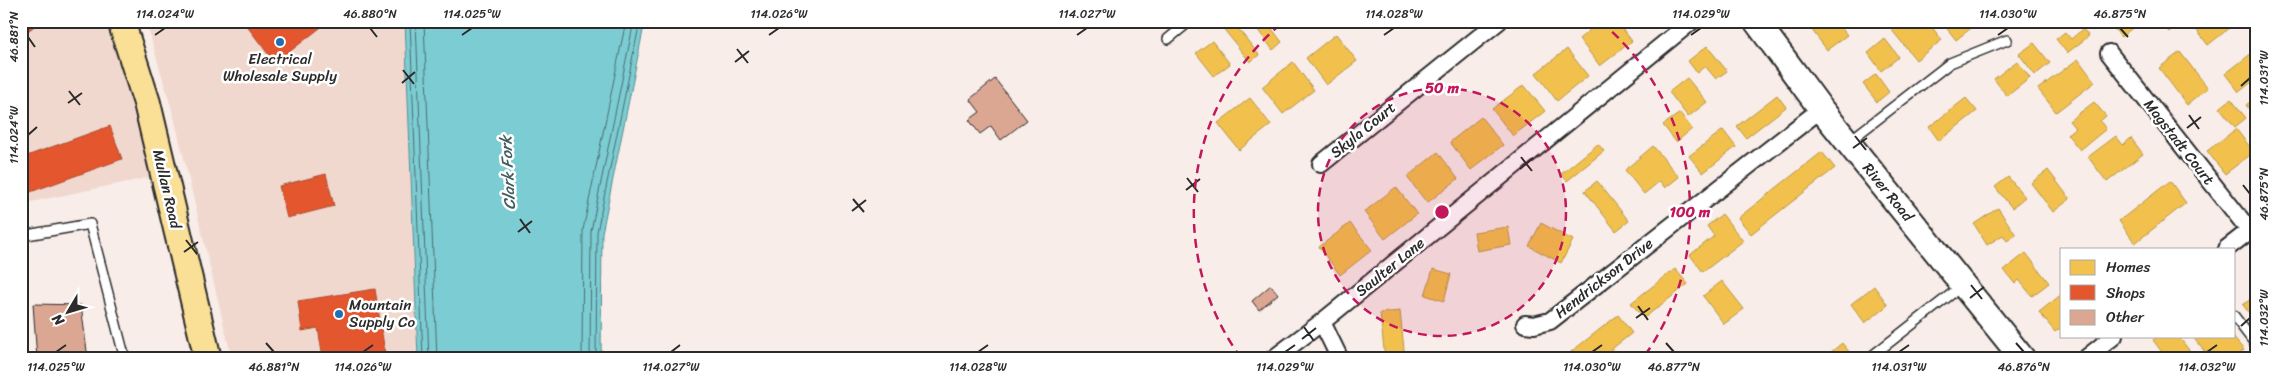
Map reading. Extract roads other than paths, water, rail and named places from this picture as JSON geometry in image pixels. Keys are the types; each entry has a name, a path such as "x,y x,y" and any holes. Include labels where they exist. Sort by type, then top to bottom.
{"main road":[{"name":"Mullan Road","path":"122,21 147,102 208,359"}],"street":[{"name":"Skyla Court","path":"1321,164 1498,21"},
{"name":"Saulter Lane","path":"1273,359 1322,322 1692,21"},
{"name":"River Road","path":"1756,21 1847,142 2023,359"},
{"name":"Magstadt Court","path":"2109,53 2253,228"},
{"name":"Hendrickson Drive","path":"1525,324 1550,321 1821,109"},
{"path":"2227,248 2253,228"},
{"path":"1322,322 1340,359"},
{"path":"2085,359 2111,338"}],"lane":[{"path":"1168,39 1190,21"},
{"path":"1847,142 1950,63 2007,40"},
{"path":"21,236 90,224 125,359"},
{"path":"1868,359 1964,285"},
{"path":"2236,319 2257,346"}],"water":[{"name":"Clark Fork","path":"405,21 645,21 602,233 601,359 418,359"}],"place":[{"name":"Electrical Wholesale Supply","path":"280,42"},
{"name":"Mountain Supply Co","path":"339,314"}]}
